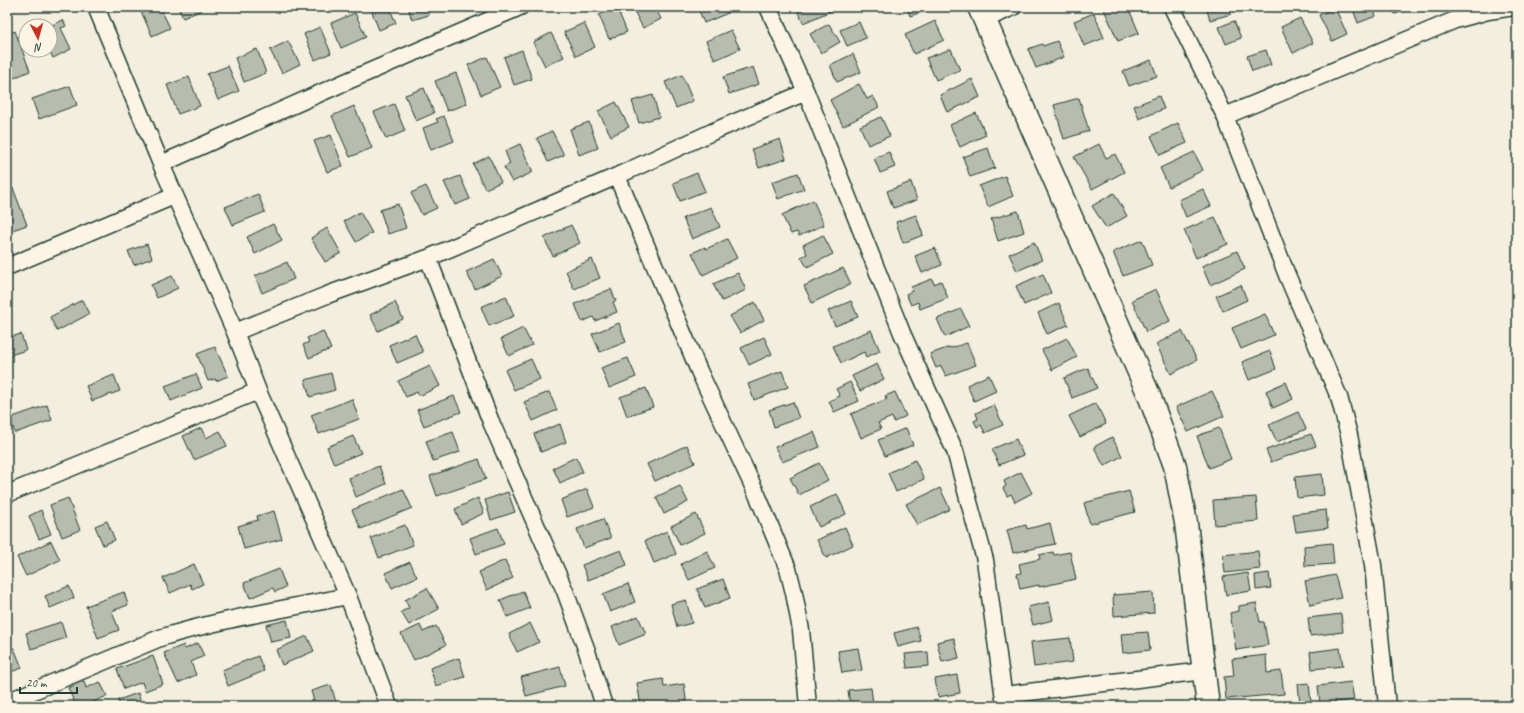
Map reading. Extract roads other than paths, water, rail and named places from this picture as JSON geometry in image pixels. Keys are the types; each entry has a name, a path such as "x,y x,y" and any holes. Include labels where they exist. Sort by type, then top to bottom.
{"street":[{"path":"96,7 174,196 235,332 258,391 348,596 390,706"},
{"path":"161,164 335,86 520,7"},
{"path":"768,7 806,92 902,333 955,452 985,560 1005,701 1204,671"},
{"path":"1012,7 982,13 1073,218 1149,395 1175,466 1186,523 1208,706"},
{"path":"1172,7 1225,116 1287,275 1339,396 1349,435 1373,565 1387,706"},
{"path":"1225,116 1298,87 1455,20 1488,11 1514,7"},
{"path":"235,332 327,295 428,258 806,92"},
{"path":"617,176 699,371 759,499 788,569 794,593 800,630 808,706"},
{"path":"7,267 174,196"},
{"path":"428,258 491,422 565,591 587,651 604,706"},
{"path":"7,494 258,391"},
{"path":"7,702 160,638 179,632 254,614 348,596"}]}
